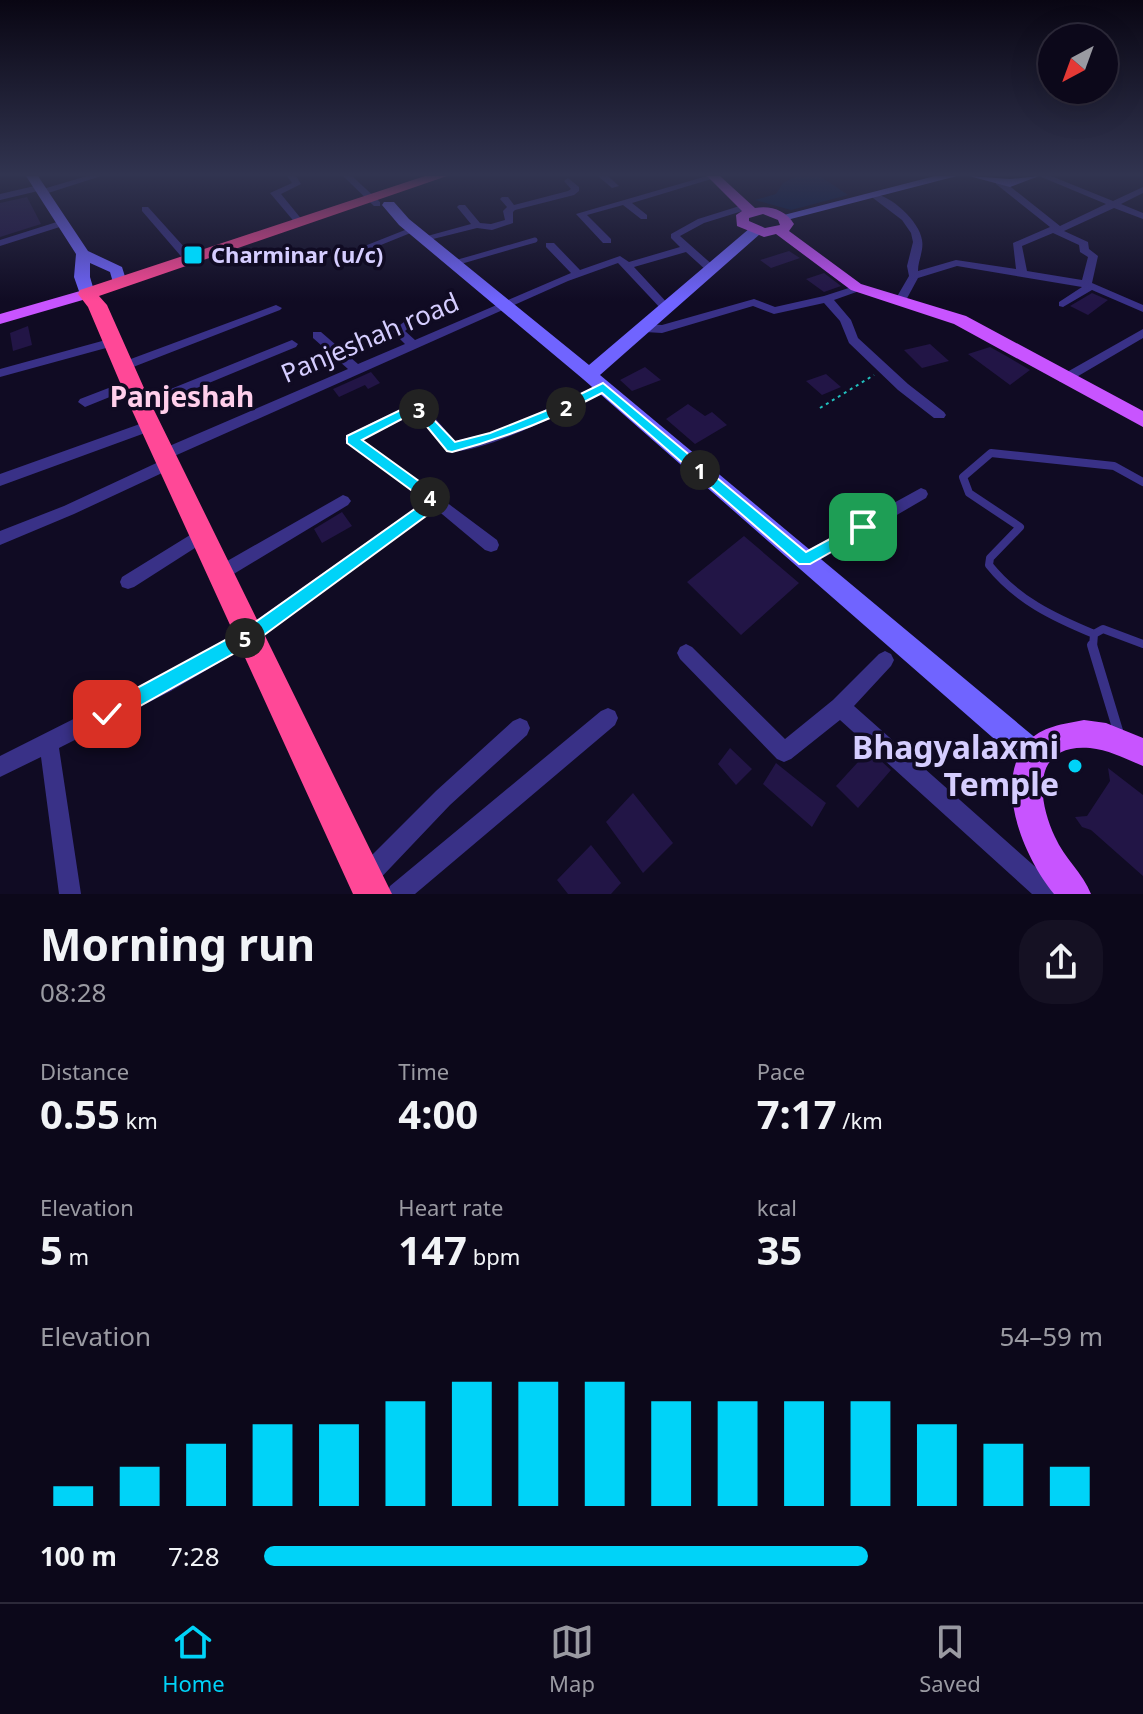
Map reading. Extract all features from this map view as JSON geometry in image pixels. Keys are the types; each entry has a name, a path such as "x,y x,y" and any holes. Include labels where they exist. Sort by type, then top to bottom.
{"highway":[{"path":"316,218 119,283 87,299 168,458 369,886"}],"main road":[{"path":"742,218 742,223 755,231 781,224"},
{"path":"773,218 858,288 960,320 1143,420"},
{"path":"0,321 87,299"},
{"path":"1051,894 1044,853 1027,804 1027,772 1034,755 1053,739 1087,733 1136,745"},
{"path":"1044,853 1075,894"}],"street":[{"path":"60,218 83,254 117,270 119,283"},
{"path":"153,218 190,260"},
{"path":"296,218 300,223"},
{"path":"398,218 596,381 1034,755"},
{"path":"471,218 477,225"},
{"path":"352,253 419,234 477,225 492,227 508,222 508,218"},
{"path":"585,218 607,241"},
{"path":"711,269 674,236 677,232 721,218"},
{"path":"781,224 802,218"},
{"path":"905,218 915,231 918,247 911,268 914,276"},
{"path":"1044,218 1057,228 1055,230"},
{"path":"1022,272 1017,245 1086,218"},
{"path":"0,243 63,223"},
{"path":"1055,230 1084,244 1084,250 1093,256 1090,285"},
{"path":"491,545 352,439 417,406 452,447 555,412 596,381 645,328 755,231"},
{"path":"550,245 577,273"},
{"path":"667,309 627,266 687,248"},
{"path":"83,254 82,277 87,299"},
{"name":"Panjeshah road","path":"0,538 69,510 168,458 357,370 577,273 620,259 627,266"},
{"path":"901,300 914,276 956,263 1090,285 1143,309"},
{"path":"1063,304 1090,285"},
{"path":"645,328 662,329 754,302 774,311 827,299 858,288"},
{"path":"827,299 845,320 853,340 939,415"},
{"path":"0,480 132,385 276,308"},
{"path":"408,323 398,331 414,345"},
{"path":"1064,379 1143,333"},
{"path":"317,335 357,370"},
{"path":"85,402 132,385 292,344"},
{"path":"0,373 132,385"},
{"path":"805,560 921,494"},
{"path":"221,573 343,501"},
{"path":"0,767 49,745 250,635 436,501"},
{"path":"128,582 203,534"},
{"path":"686,653 784,752 840,707 885,660"},
{"path":"840,707 1051,894"},
{"path":"398,894 608,718"},
{"path":"369,886 443,798 520,728"},
{"path":"49,745 70,894"}],"lane":[{"path":"455,263 535,240"},
{"path":"1094,634 1030,605 999,580 989,565 990,558 1020,527 969,493 963,477 991,453 1114,466 1143,482"},
{"path":"1136,745 1107,701 1092,644 1094,634 1103,629 1143,644"}],"path":[{"path":"820,408 884,369"}],"building":[{"path":"0,218 38,218 41,224 0,237"},
{"path":"789,251 800,258 771,268 760,260"},
{"path":"824,273 841,286 824,292 806,279"},
{"path":"1092,293 1108,300 1088,315 1070,306"},
{"path":"28,326 32,345 13,351 10,333"},
{"path":"930,344 949,361 922,368 904,350"},
{"path":"990,347 1030,370 1010,385 968,354"},
{"path":"645,367 661,380 632,391 620,380"},
{"path":"371,372 380,383 368,389 365,385 339,397 333,389"},
{"path":"826,374 841,387 822,395 806,381"},
{"path":"688,404 705,416 712,412 727,425 695,444 666,419"},
{"path":"342,512 352,526 322,543 314,529"},
{"path":"744,536 799,583 741,635 687,582"},
{"path":"730,748 752,769 736,785 718,764"},
{"path":"869,750 891,770 858,808 836,786"},
{"path":"776,763 826,803 812,827 763,784"},
{"path":"1108,768 1143,795 1143,876 1091,830 1082,827 1075,817 1087,816 1110,781"},
{"path":"633,793 673,843 643,873 606,822"},
{"path":"591,845 621,883 611,894 568,894 557,880"}],"place":[{"name":"Charminar (u/c)","path":"193,255"},
{"name":"Bhagyalaxmi Temple","path":"1075,766"}],"district":[{"name":"Panjeshah","path":"182,397"}],"route":[{"path":"107,714 250,635 436,501 352,439 417,406 452,447 493,437 555,412 603,387 805,560 863,527"}]}
